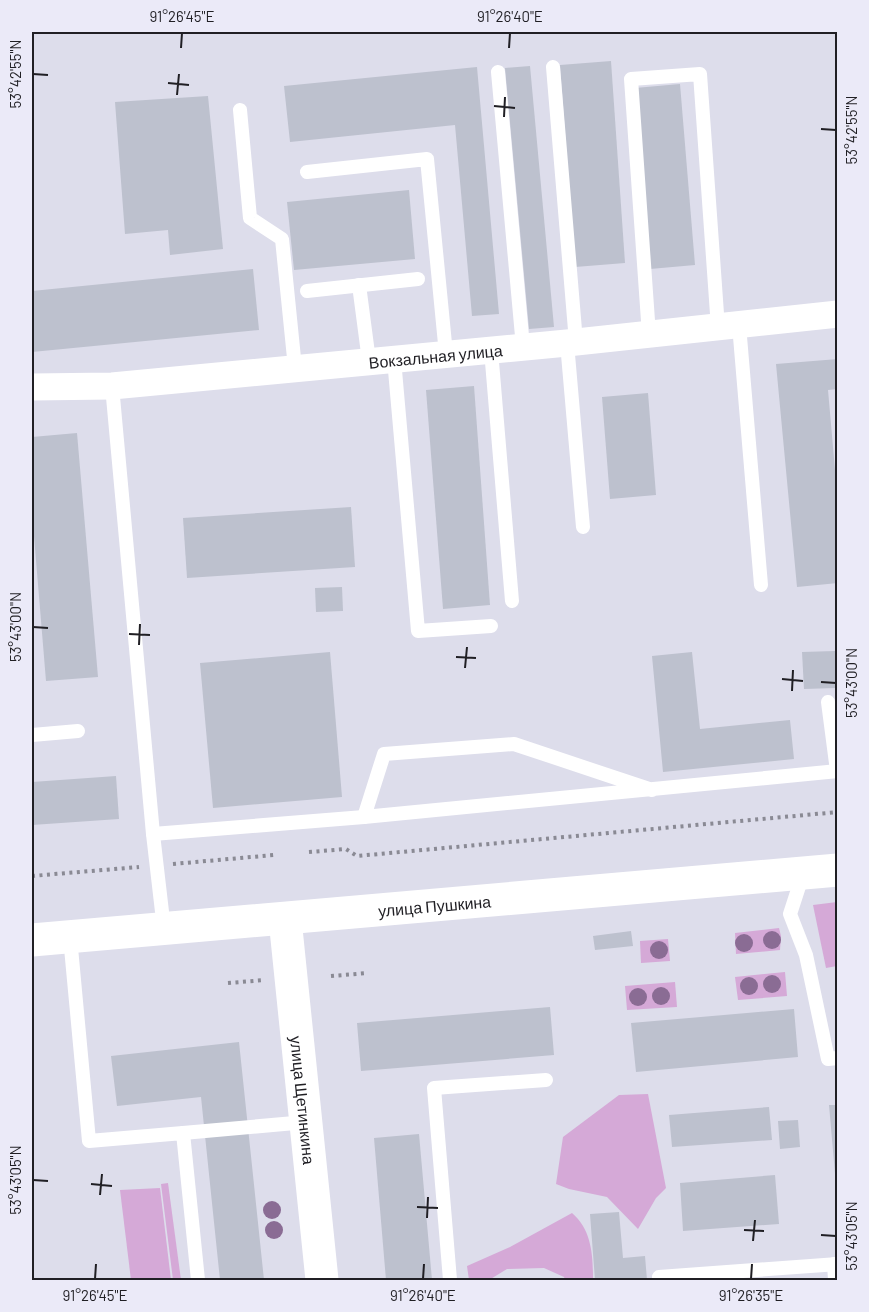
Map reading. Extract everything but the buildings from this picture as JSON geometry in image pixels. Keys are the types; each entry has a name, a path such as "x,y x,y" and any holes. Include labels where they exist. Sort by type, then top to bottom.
{"main road":[{"name":"улица Пушкина","path":"32,940 837,870"},
{"name":"улица Щетинкина","path":"285,919 322,1281"}],"street":[{"name":"Вокзальная улица","path":"32,387 112,386 649,335 837,314"}],"lane":[{"path":"553,68 583,527"},
{"path":"498,72 523,347"},
{"path":"649,335 631,79 700,74 761,585"},
{"path":"240,110 250,218 282,239 295,368"},
{"path":"307,172 427,159 446,354"},
{"path":"307,291 418,279"},
{"path":"359,285 382,360 418,631 491,626"},
{"path":"491,350 512,601"},
{"path":"112,386 156,866 164,929"},
{"path":"153,834 364,817 837,771 828,702"},
{"path":"32,735 78,731"},
{"path":"364,817 384,754 514,744 652,790"},
{"path":"804,873 790,914 806,955 828,1059 837,1058"},
{"path":"70,937 89,1141 306,1122"},
{"path":"450,1281 434,1088 546,1080"},
{"path":"183,1133 198,1281"},
{"path":"659,1277 836,1264 835,1281"}],"path":[{"path":"309,852 346,849 357,856 837,812"},
{"path":"32,876 274,855"},
{"path":"331,976 368,973"},
{"path":"228,983 269,980"}],"shaded area":[{"path":"837,902 837,966 826,968 813,905"},
{"path":"779,928 780,950 736,954 735,933"},
{"path":"668,939 670,961 641,963 640,941"},
{"path":"785,972 787,996 738,1000 735,977"},
{"path":"675,982 677,1007 627,1010 625,986"},
{"path":"648,1094 666,1188 656,1198 638,1229 607,1197 556,1184 563,1137 619,1095"},
{"path":"168,1183 181,1280 173,1280 161,1184"},
{"path":"160,1188 171,1280 131,1280 120,1190"},
{"path":"572,1213 584,1227 590,1244 593,1280 565,1280 564,1277 544,1268 507,1269 489,1280 469,1280 467,1266 510,1247"}]}
